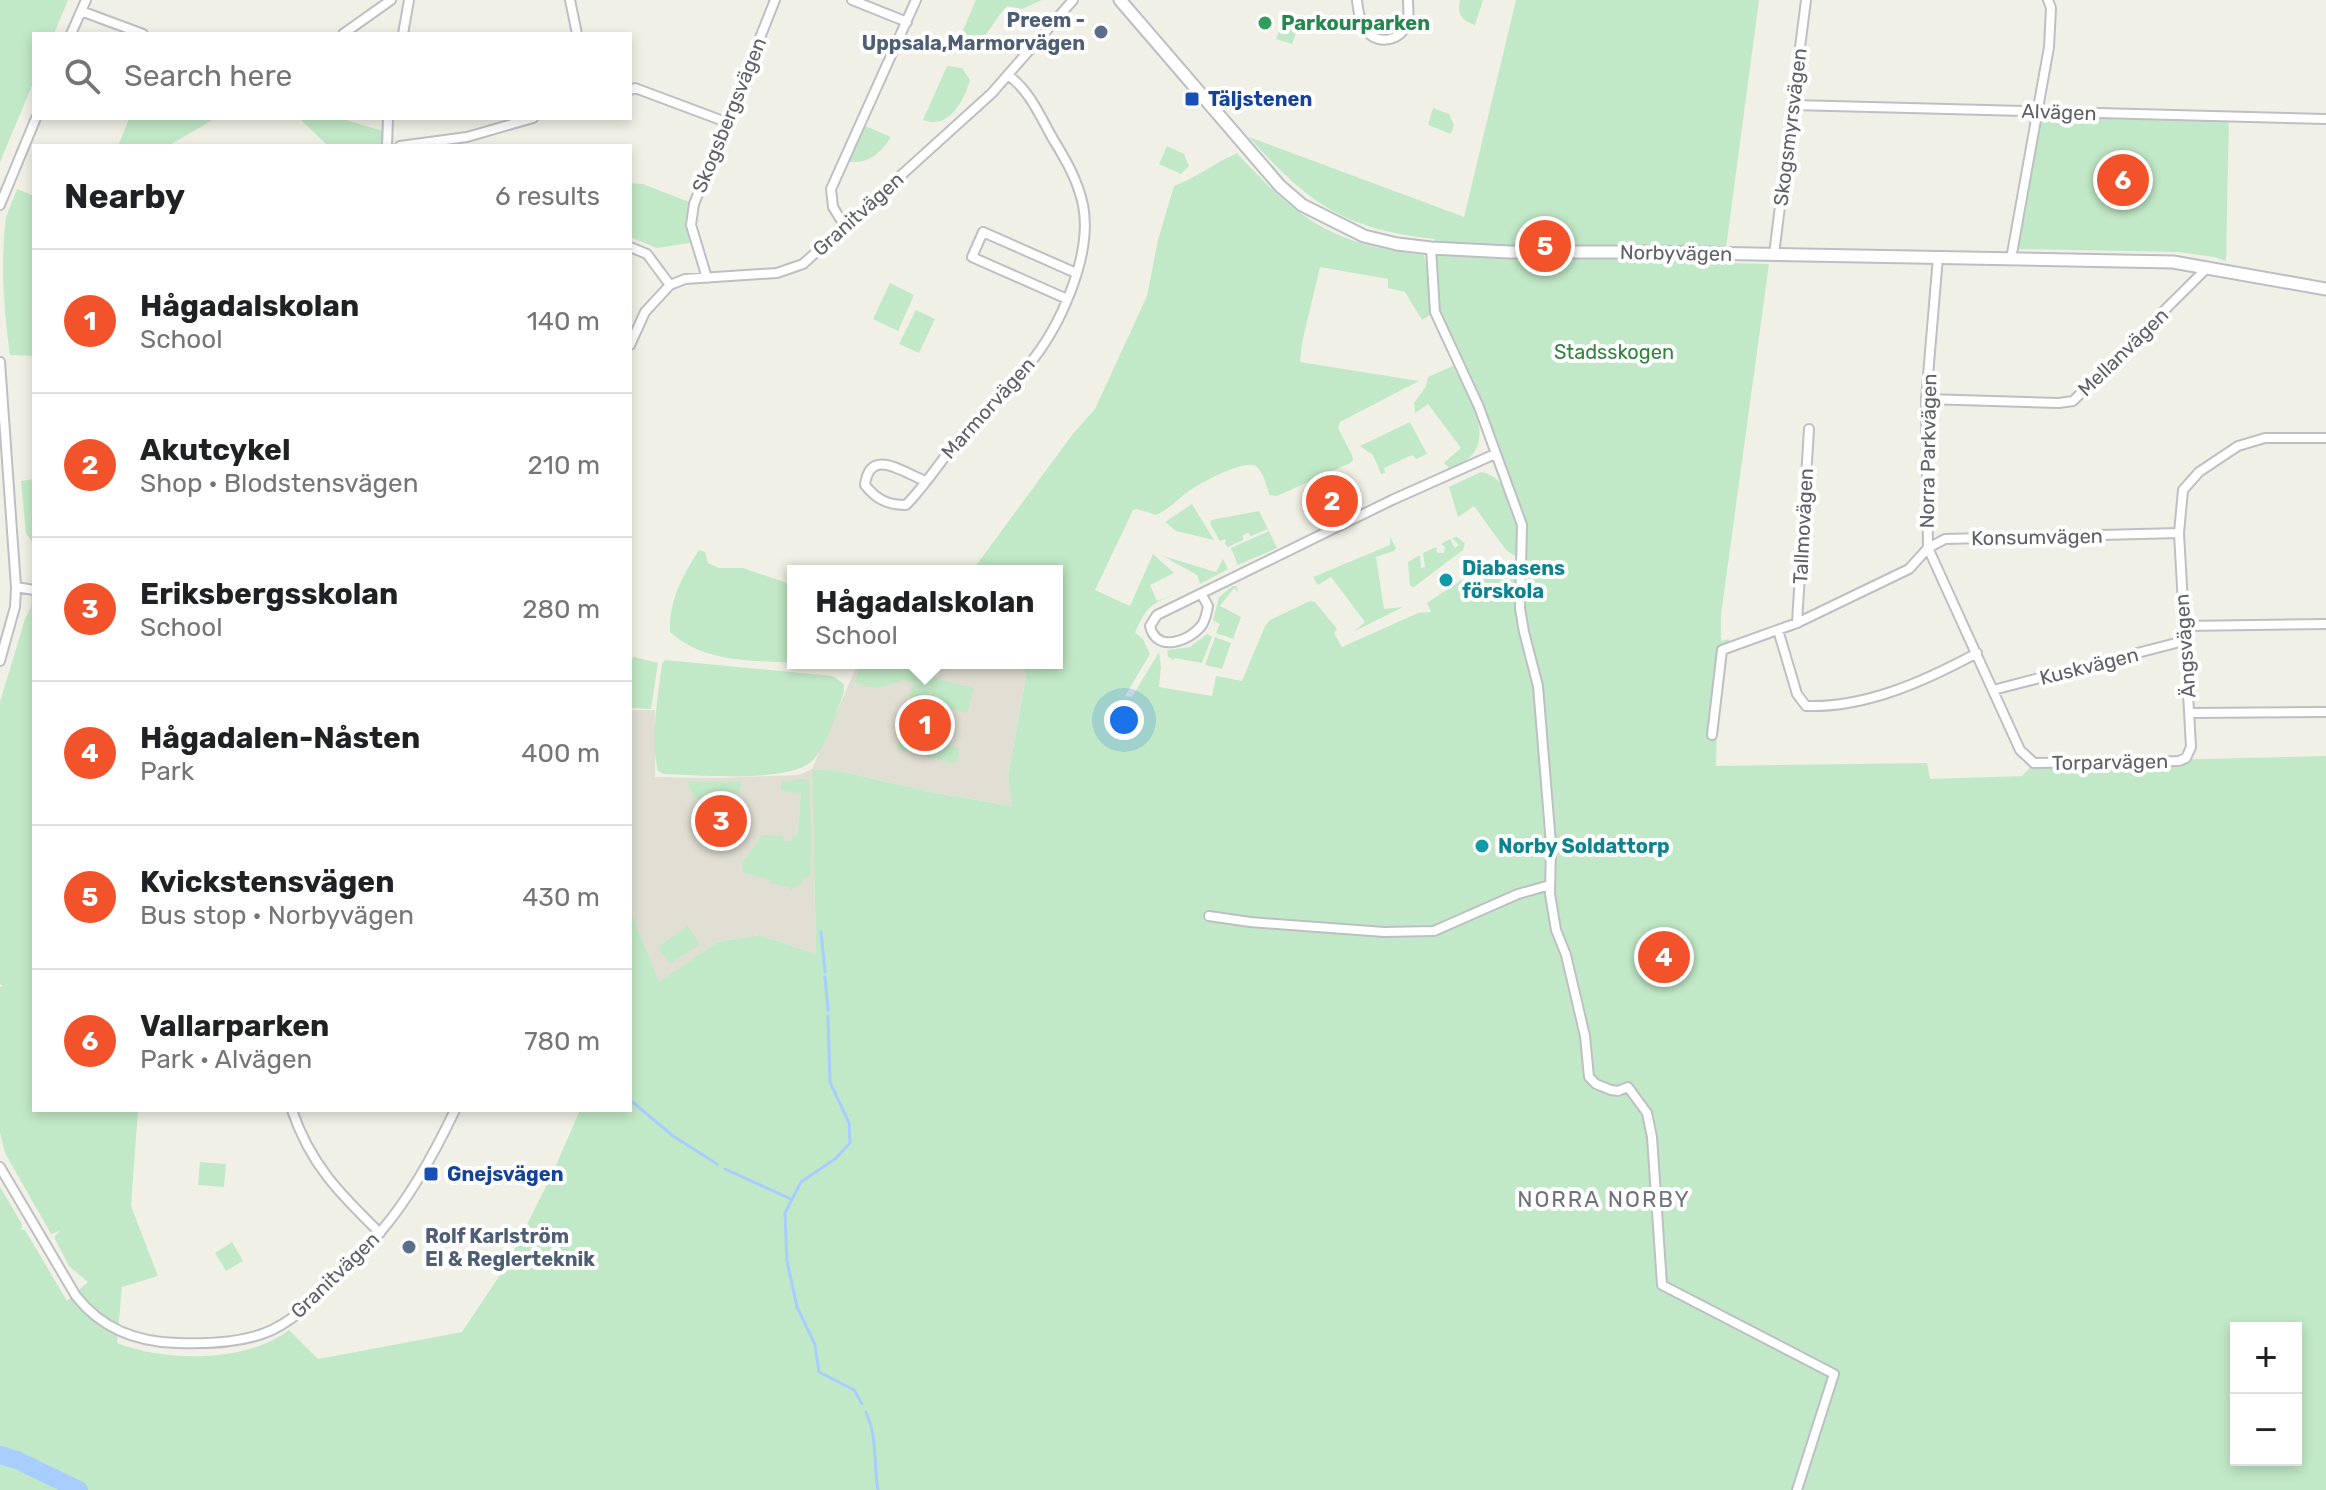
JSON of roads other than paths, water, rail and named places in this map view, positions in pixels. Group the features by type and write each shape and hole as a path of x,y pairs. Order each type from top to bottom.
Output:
{"street":[{"path":"72,32 86,0"},
{"path":"346,32 391,0"},
{"path":"403,32 409,0"},
{"path":"570,0 577,32"},
{"name":"Skogsbergsvägen","path":"707,278 691,225 694,204 775,0"},
{"path":"852,0 907,22"},
{"path":"844,225 833,207 831,189 916,0"},
{"name":"Granitvägen","path":"1058,15 1066,0"},
{"name":"Granitvägen","path":"670,285 685,279 777,273 803,264 992,93 1073,0"},
{"path":"1357,0 1363,28 1368,34 1383,40 1397,37 1404,30 1409,19 1408,0"},
{"name":"Skogsmyrsvägen","path":"1774,254 1806,0"},
{"path":"2011,259 2049,47 2051,8 2048,0"},
{"name":"Norbyvägen","path":"1122,1 1280,186 1302,205 1364,236 1397,244 1509,252 2173,262 2326,289"},
{"path":"81,11 138,32"},
{"name":"Marmorvägen","path":"926,481 885,464 874,464 868,470 865,485 881,500 893,505 906,505 926,481 943,456 1027,367 1041,347 1067,299 1084,244 1085,225 1079,188 1072,171 1024,89 1008,75"},
{"path":"632,89 659,96 726,122"},
{"name":"Alvägen","path":"1793,105 2326,119"},
{"path":"0,205 35,120"},
{"path":"387,144 388,120"},
{"path":"415,144 467,137 526,120"},
{"path":"1067,299 972,257 983,232 1076,273"},
{"path":"632,248 647,254 670,285 645,312 632,341"},
{"path":"1431,248 1435,312 1479,407 1522,525 1520,608 1538,686 1551,844 1550,885 1556,930 1566,955 1585,1036 1589,1077 1596,1084 1611,1090 1628,1087 1647,1113 1652,1137 1662,1285 1834,1374 1797,1490"},
{"name":"Norra Parkvägen","path":"1938,257 1926,399 1928,548 2020,750 2034,763"},
{"name":"Mellanvägen","path":"1926,399 2073,401 2208,267"},
{"path":"0,362 16,587 15,607 0,661"},
{"name":"Tallmovägen","path":"1797,623 1809,429"},
{"path":"2179,533 2183,490 2199,472 2238,446 2265,438 2326,438"},
{"path":"1202,595 1208,606 1199,628 1178,641 1156,638 1150,626 1157,615 1379,506 1495,454"},
{"name":"Konsumvägen","path":"1712,735 1722,650 1797,623 1909,569 1928,548 1945,539 2179,533"},
{"name":"Ängsvägen","path":"2179,533 2190,713 2191,747 2186,758"},
{"path":"16,587 32,590"},
{"path":"2183,626 2326,624"},
{"path":"1778,630 1797,694 1806,706 1823,707 1930,679 1977,653"},
{"name":"Kuskvägen","path":"1993,690 2184,641"},
{"path":"2190,713 2326,712"},
{"name":"Torparvägen","path":"2034,763 2179,761 2186,758"},
{"path":"1209,916 1384,932 1434,931 1518,894 1550,885"},
{"path":"293,1112 305,1144 331,1185 380,1233"},
{"name":"Granitvägen","path":"0,1167 68,1283 87,1309 106,1325 141,1340 190,1344 243,1339 264,1333 298,1312 380,1233 409,1194 454,1112"}],"waterway":[{"path":"821,932 825,972"},
{"path":"825,977 828,1010"},
{"path":"828,1016 830,1082 849,1123 850,1143 835,1159 801,1182 785,1213 787,1261 797,1307 815,1345 819,1372 854,1390 862,1404"},
{"path":"632,1102 673,1136 717,1164"},
{"path":"725,1169 791,1199"},
{"path":"866,1412 874,1441 878,1490"},
{"path":"0,1455 79,1490"}],"place":[{"name":"Parkourparken","path":"1265,23"},
{"name":"Preem - Uppsala,Marmorvägen","path":"1101,32"},
{"name":"Täljstenen","path":"1192,99"},
{"name":"Vallarparken","path":"2123,180"},
{"name":"Kvickstensvägen","path":"1545,246"},
{"name":"Akutcykel","path":"1332,501"},
{"name":"Diabasens förskola","path":"1446,580"},
{"name":"Hågadalskolan","path":"925,725"},
{"name":"Eriksbergsskolan","path":"721,821"},
{"name":"Norby Soldattorp","path":"1482,846"},
{"name":"Hågadalen-Nåsten","path":"1664,957"},
{"name":"Gnejsvägen","path":"431,1174"},
{"name":"Rolf Karlström El & Reglerteknik","path":"409,1247"}],"district":[{"name":"NORRA NORBY","path":"1604,1199"}],"park label":[{"name":"Stadsskogen","path":"1614,352"}]}
